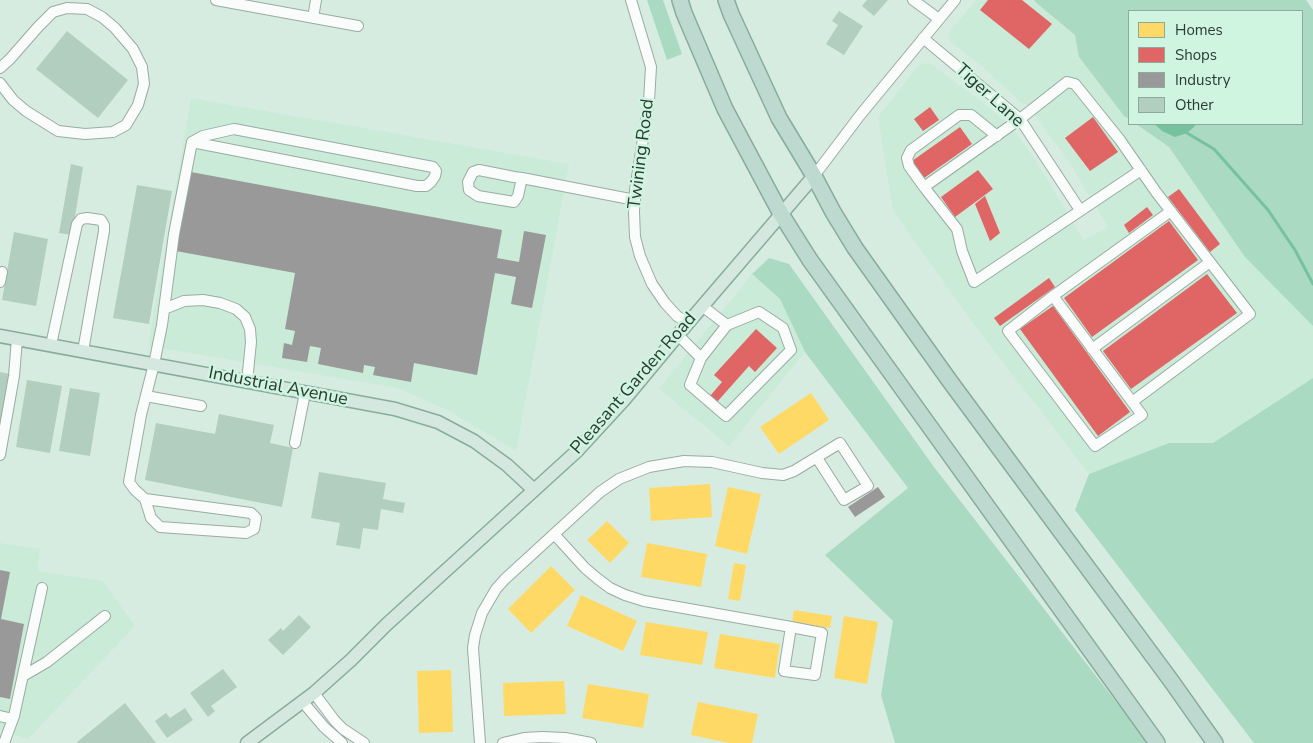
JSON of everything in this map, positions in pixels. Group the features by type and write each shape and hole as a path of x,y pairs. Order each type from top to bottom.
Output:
{"highway":[{"path":"680,0 684,14 725,109 781,214 810,260 1157,743"},
{"path":"726,0 778,118 856,248 949,380 1144,643 1215,743"}],"main road":[{"name":"Pleasant Garden Road","path":"247,743 314,692 352,660 386,625 577,451 624,400 814,176"},
{"name":"Industrial Avenue","path":"0,336 395,409 438,422 474,441 507,465 534,490"}],"street":[{"path":"216,0 358,26"},
{"path":"313,18 316,0"},
{"name":"Twining Road","path":"631,0 651,67 650,101 635,200 635,237 640,256 652,284 665,303 688,323"},
{"path":"913,0 939,19"},
{"name":"Pleasant Garden Road","path":"814,176 860,114 954,0"},
{"path":"0,68 53,12 67,8 87,9 102,17 115,28 133,50 142,67 144,84 138,105 126,125 113,132 85,134 58,131 26,111 13,100 0,83"},
{"name":"Tiger Lane","path":"923,38 1020,119 1080,210"},
{"path":"924,187 1020,119 1067,82 1075,84 1120,140 1171,211 1250,314 1132,402"},
{"path":"996,136 971,115 959,115 911,150 907,158 909,166 957,229 962,251 974,282 1141,170"},
{"path":"234,129 433,167 436,171 431,182 426,186 416,186 192,142 204,136 234,129"},
{"path":"145,499 251,513 256,518 254,529 246,533 160,526 151,518 145,499 129,482 141,415 154,364 164,309 174,234 192,142"},
{"path":"522,178 518,196 514,202 478,196 469,190 468,182 473,172 479,170 522,178 635,200"},
{"path":"1053,296 1142,415 1096,446 1008,331 1053,296 1171,211"},
{"path":"51,345 77,224 81,219 100,220 104,225 104,231 83,351"},
{"path":"1092,349 1210,262"},
{"path":"164,309 184,301 203,300 236,309 245,317 250,329 248,382"},
{"path":"702,306 727,325"},
{"path":"759,312 783,328 791,350 726,416 690,385 701,358 727,325 759,312"},
{"path":"678,335 701,358"},
{"path":"0,455 14,376 16,339"},
{"path":"296,443 305,392"},
{"path":"146,396 201,406"},
{"path":"480,743 473,648 478,623 486,606 496,589 505,579 600,492 619,479 649,467 668,463 712,462 762,473 782,475 794,471 840,444 868,486 844,500 817,458"},
{"path":"554,534 585,568 610,588 625,595 644,601 822,632 815,675 784,670 791,627"},
{"path":"4,743 13,719 42,588"},
{"path":"23,676 47,662 104,616"},
{"path":"314,692 335,721 358,742"},
{"path":"302,701 324,727 342,743"},
{"path":"0,716 13,719"},
{"path":"503,743 524,738 541,740 565,738 592,743"}],"shaded area":[{"path":"647,0 663,0 682,54 667,60"},
{"path":"976,0 1035,0 1075,35 1079,57 1124,116 1128,118 1128,125 1137,125 1169,147 1245,257 1313,326 1313,378 1213,443 1169,443 1089,474 972,322 893,211 878,117 917,67 925,63 931,64 991,109 1016,133 1032,155 1084,240 1108,227 1067,159 1027,105 1020,102 983,67 950,42 948,36"},
{"path":"1306,0 1313,10 1313,326 1245,257 1169,147 1137,125 1155,125 1162,131 1194,125 1303,125 1303,10 1128,10 1128,118 1124,116 1079,57 1075,35 1034,1"},
{"path":"191,98 569,164 516,451 449,411 398,388 148,346"},
{"path":"1155,125 1195,125 1187,133 1175,137 1162,131"},
{"path":"769,258 789,264 934,467 1148,743 895,743 881,695 893,621 825,555 908,488 805,352 780,299 752,274"},
{"path":"752,274 780,299 805,352 729,446 659,389"},
{"path":"1313,378 1313,743 1254,743 1075,510 1089,474 1169,443 1213,443"},
{"path":"0,543 40,549 37,571 103,581 135,626 28,739 0,730"}],"building: Homes":[{"path":"811,393 829,420 779,454 760,427"},
{"path":"710,484 712,517 651,521 649,488"},
{"path":"728,487 761,494 747,554 715,546"},
{"path":"607,521 629,543 610,563 587,540"},
{"path":"647,543 707,554 701,587 641,577"},
{"path":"734,563 746,565 740,601 728,599"},
{"path":"551,566 575,590 531,633 508,609"},
{"path":"581,595 637,621 623,651 567,626"},
{"path":"794,610 832,616 830,628 792,622"},
{"path":"844,616 878,622 867,684 834,678"},
{"path":"646,622 708,632 702,665 640,655"},
{"path":"720,634 780,644 775,678 714,668"},
{"path":"451,670 453,732 419,733 417,671"},
{"path":"564,681 566,714 504,716 503,683"},
{"path":"588,684 649,694 643,728 582,718"},
{"path":"698,702 758,714 752,743 729,743 691,735"}],"building: Shops":[{"path":"988,0 1022,0 1052,24 1029,49 980,10"},
{"path":"930,107 939,120 923,131 914,119"},
{"path":"1093,117 1118,152 1090,171 1065,138"},
{"path":"960,127 972,144 924,178 912,161"},
{"path":"978,170 993,189 955,217 941,197"},
{"path":"1179,189 1220,244 1210,252 1168,197"},
{"path":"985,196 1000,233 990,241 975,204"},
{"path":"1147,207 1153,215 1129,233 1124,225"},
{"path":"1169,221 1198,260 1092,337 1064,298"},
{"path":"1207,274 1237,313 1131,389 1103,351"},
{"path":"1049,278 1055,287 1000,326 994,318"},
{"path":"1053,306 1130,412 1098,436 1020,329"},
{"path":"756,329 777,348 755,372 749,366 717,402 710,396 722,382 714,375"}],"building: Industry":[{"path":"191,172 502,230 497,258 519,262 524,231 546,235 532,308 511,304 516,277 495,273 477,375 414,363 411,382 373,375 375,367 364,365 363,373 318,364 321,348 310,346 307,362 282,358 284,343 292,345 295,331 285,329 295,273 176,251"},
{"path":"878,487 885,497 855,517 848,507"},
{"path":"0,570 10,572 1,619 24,624 10,699 0,697"}],"building: Other":[{"path":"867,0 888,0 874,16 862,6"},
{"path":"839,11 863,26 844,55 826,44 838,25 832,21"},
{"path":"67,31 128,80 98,118 36,69"},
{"path":"71,164 83,167 72,235 59,233"},
{"path":"137,185 172,191 149,324 113,318"},
{"path":"14,232 48,239 36,306 2,300"},
{"path":"0,372 10,374 1,424 0,424"},
{"path":"27,380 62,386 50,453 16,447"},
{"path":"70,388 100,393 90,456 59,451"},
{"path":"219,414 274,425 270,443 293,448 282,507 145,480 156,423 215,434"},
{"path":"319,472 386,483 383,499 405,503 403,513 381,509 378,530 363,528 360,549 336,545 340,523 311,518"},
{"path":"299,615 311,627 283,655 268,640 281,628 283,631"},
{"path":"223,669 237,687 211,706 215,711 208,717 190,693"},
{"path":"125,703 156,743 77,742"},
{"path":"185,708 193,720 167,738 155,721 166,713 170,718"}],"waterway":[{"path":"1183,125 1187,133 1214,149 1268,210 1295,250 1313,284"}]}
